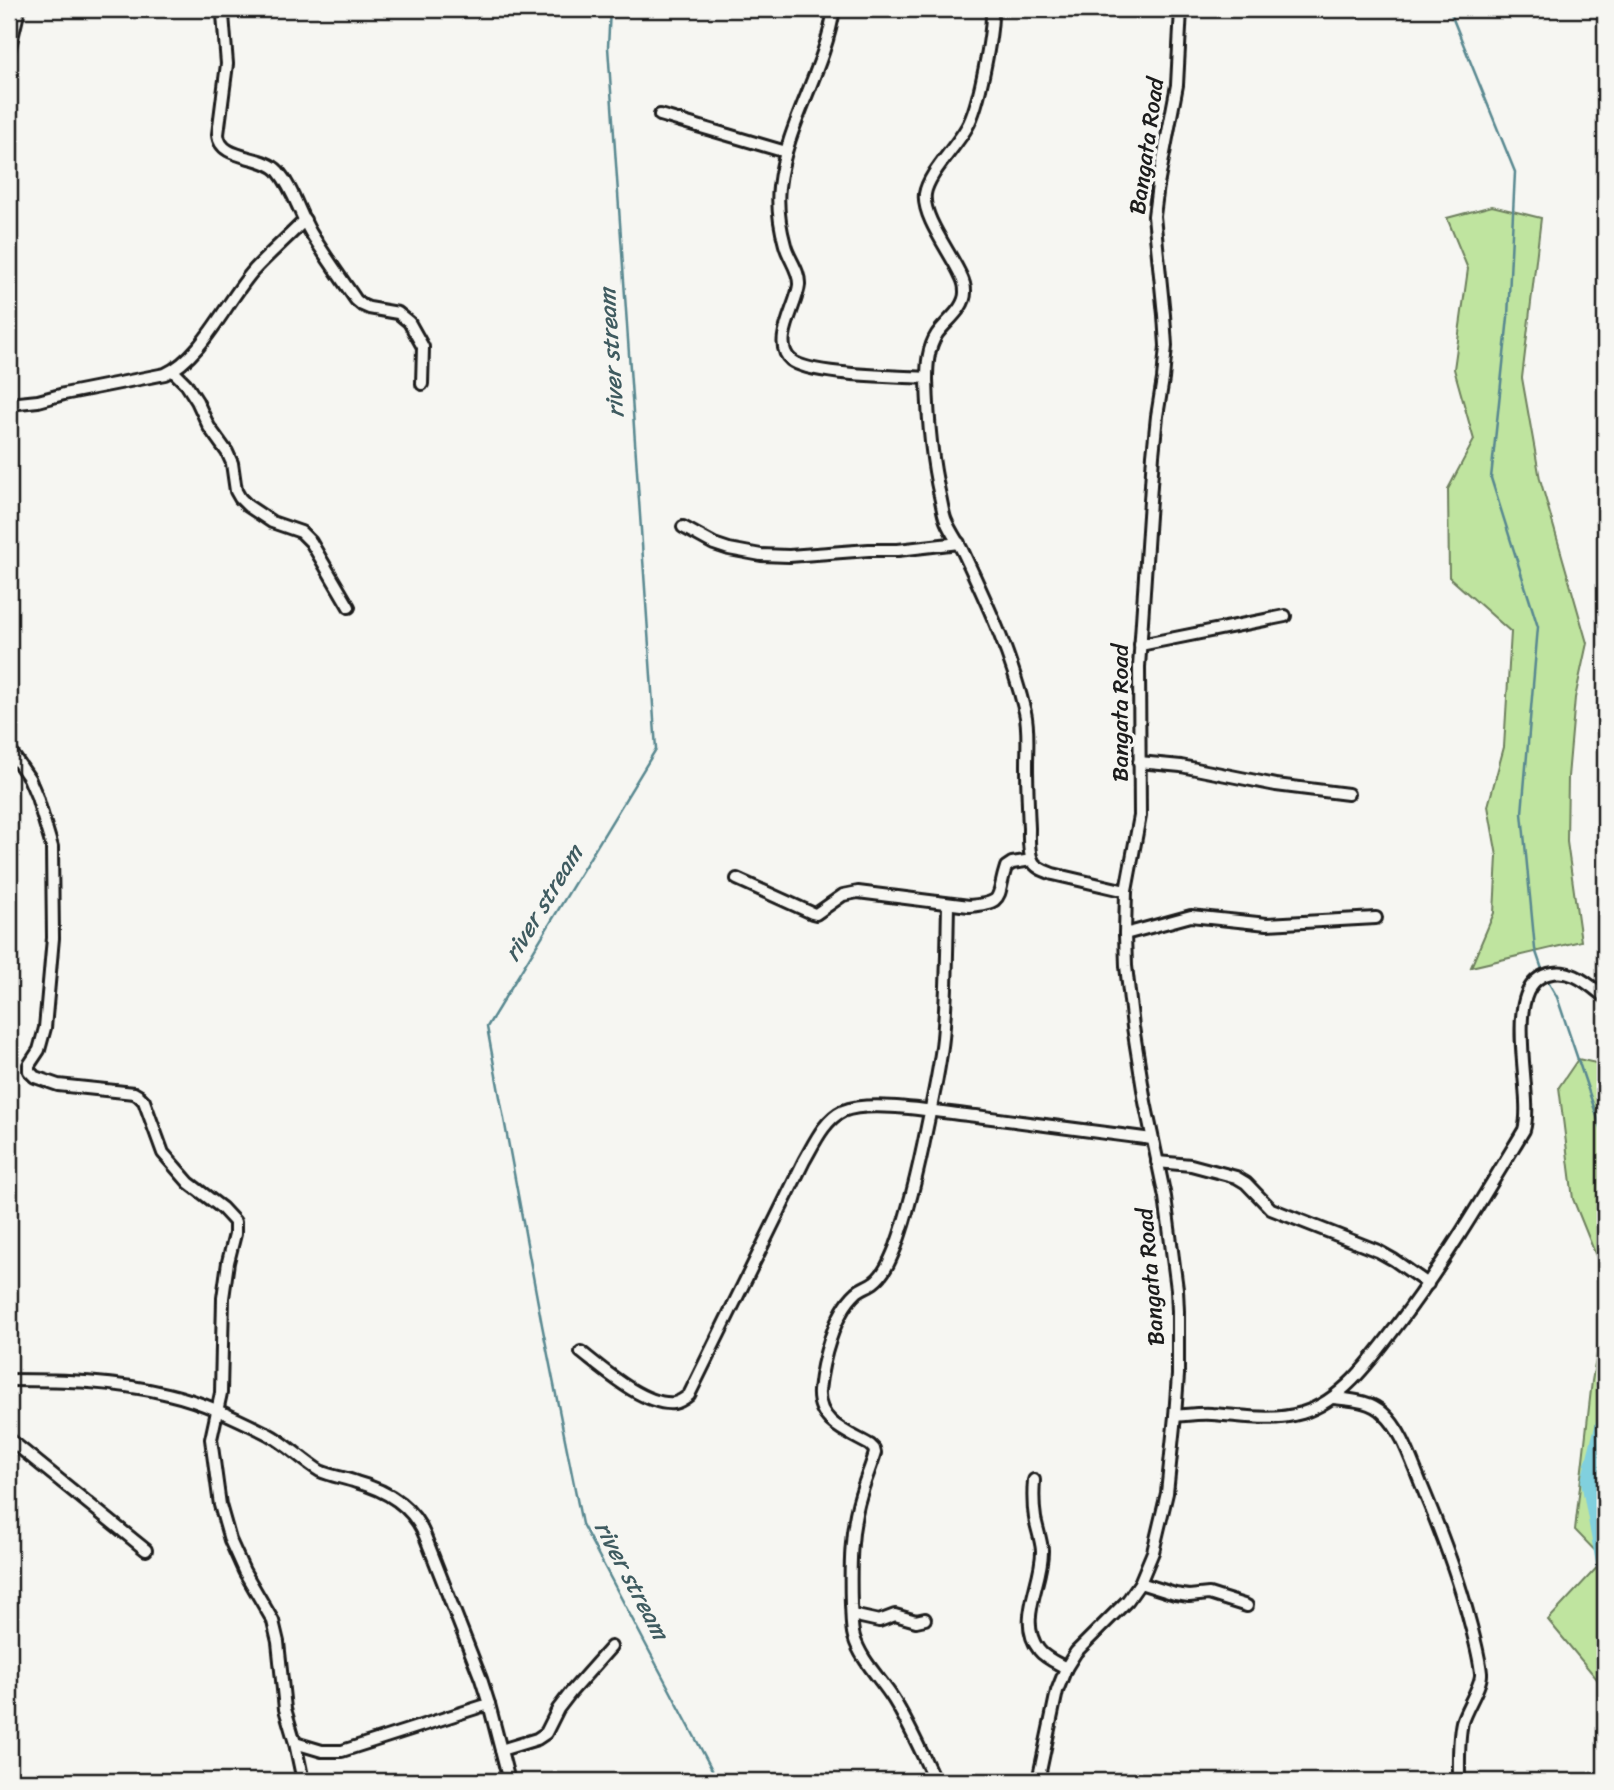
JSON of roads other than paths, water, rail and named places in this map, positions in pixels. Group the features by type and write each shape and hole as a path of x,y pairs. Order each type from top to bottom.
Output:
{"street":[{"path":"9,51 19,9"},
{"path":"220,9 223,15 227,64 218,134 220,144 226,150 273,167 291,190 310,231 356,300 369,308 398,313 409,322 423,347 422,384"},
{"path":"834,9 828,36 786,152 780,178 782,229 799,281 783,342 786,353 795,362 820,371 927,378"},
{"path":"992,9 987,53 971,118 957,144 932,177 925,194 929,218 955,262 965,291 961,306 933,341 928,358 927,378 935,474 946,521 959,543 997,627 1026,718 1032,860 1035,865 1053,874 1126,891"},
{"name":"Bangata Road","path":"1038,1781 1057,1690 1066,1668 1076,1652 1128,1600 1140,1583 1157,1539 1175,1416 1178,1375 1177,1300 1165,1197 1133,1027 1125,934 1126,891 1140,816 1140,645 1153,454 1166,346 1154,216 1177,85 1181,9"},
{"path":"660,115 786,152"},
{"path":"9,404 38,401 173,371 201,342 253,271 305,220"},
{"path":"173,371 192,393 209,427 227,452 240,498 272,523 301,532 312,542 348,607"},
{"path":"683,527 714,544 761,555 898,550 959,543"},
{"path":"1140,645 1285,616"},
{"path":"9,749 29,778 52,846 53,939 46,1028 39,1050 29,1065 29,1071 35,1077 58,1085 134,1093 139,1096 144,1101 163,1153 189,1183 235,1222 223,1298 222,1385 212,1439 222,1512 230,1539 244,1572 273,1621 278,1642 285,1709 303,1781"},
{"path":"1139,762 1181,766 1276,785 1348,794"},
{"path":"737,879 816,914 843,895 858,892 969,906 993,902 1000,892 1006,867 1032,860"},
{"path":"935,1781 906,1720 858,1648 854,1637 851,1564 856,1514 875,1453 870,1446 828,1419 820,1406 819,1391 831,1335 842,1312 858,1292 884,1272 915,1183 943,1039 948,905"},
{"path":"1125,934 1191,916 1266,924 1376,918"},
{"path":"1175,1416 1213,1414 1270,1419 1305,1412 1333,1398 1368,1364 1428,1284 1524,1130 1527,1108 1522,1013 1525,998 1533,982 1544,975 1563,972 1582,979 1605,997"},
{"path":"581,1352 650,1399 681,1401 688,1395 804,1161 824,1128 845,1110 867,1106 931,1111 1152,1139"},
{"path":"1157,1162 1191,1165 1236,1177 1246,1183 1271,1209 1378,1251 1428,1284"},
{"path":"9,1381 59,1380 127,1385 171,1394 218,1411 270,1435 321,1471 376,1489 397,1499 422,1528 481,1679 509,1781"},
{"path":"1333,1398 1373,1405 1395,1428 1455,1569 1473,1633 1481,1675 1462,1723 1459,1781"},
{"path":"9,1439 146,1550"},
{"path":"1034,1480 1034,1504 1042,1551 1030,1616 1031,1633 1039,1650 1066,1668"},
{"path":"1140,1583 1175,1594 1209,1594 1247,1606"},
{"path":"852,1615 878,1621 895,1615 916,1622 925,1619"},
{"path":"501,1750 546,1733 570,1692 611,1647"},
{"path":"295,1743 322,1751 342,1751 489,1704"}],"waterway":[{"name":"river stream","path":"610,9 608,47 656,749 487,1027 582,1524 718,1781"},
{"path":"1449,9 1515,172 1508,317 1491,478 1538,627 1522,813 1535,949 1543,972"},
{"path":"1546,978 1557,997 1605,1140"},
{"path":"1605,1419 1589,1481 1605,1568"}]}
